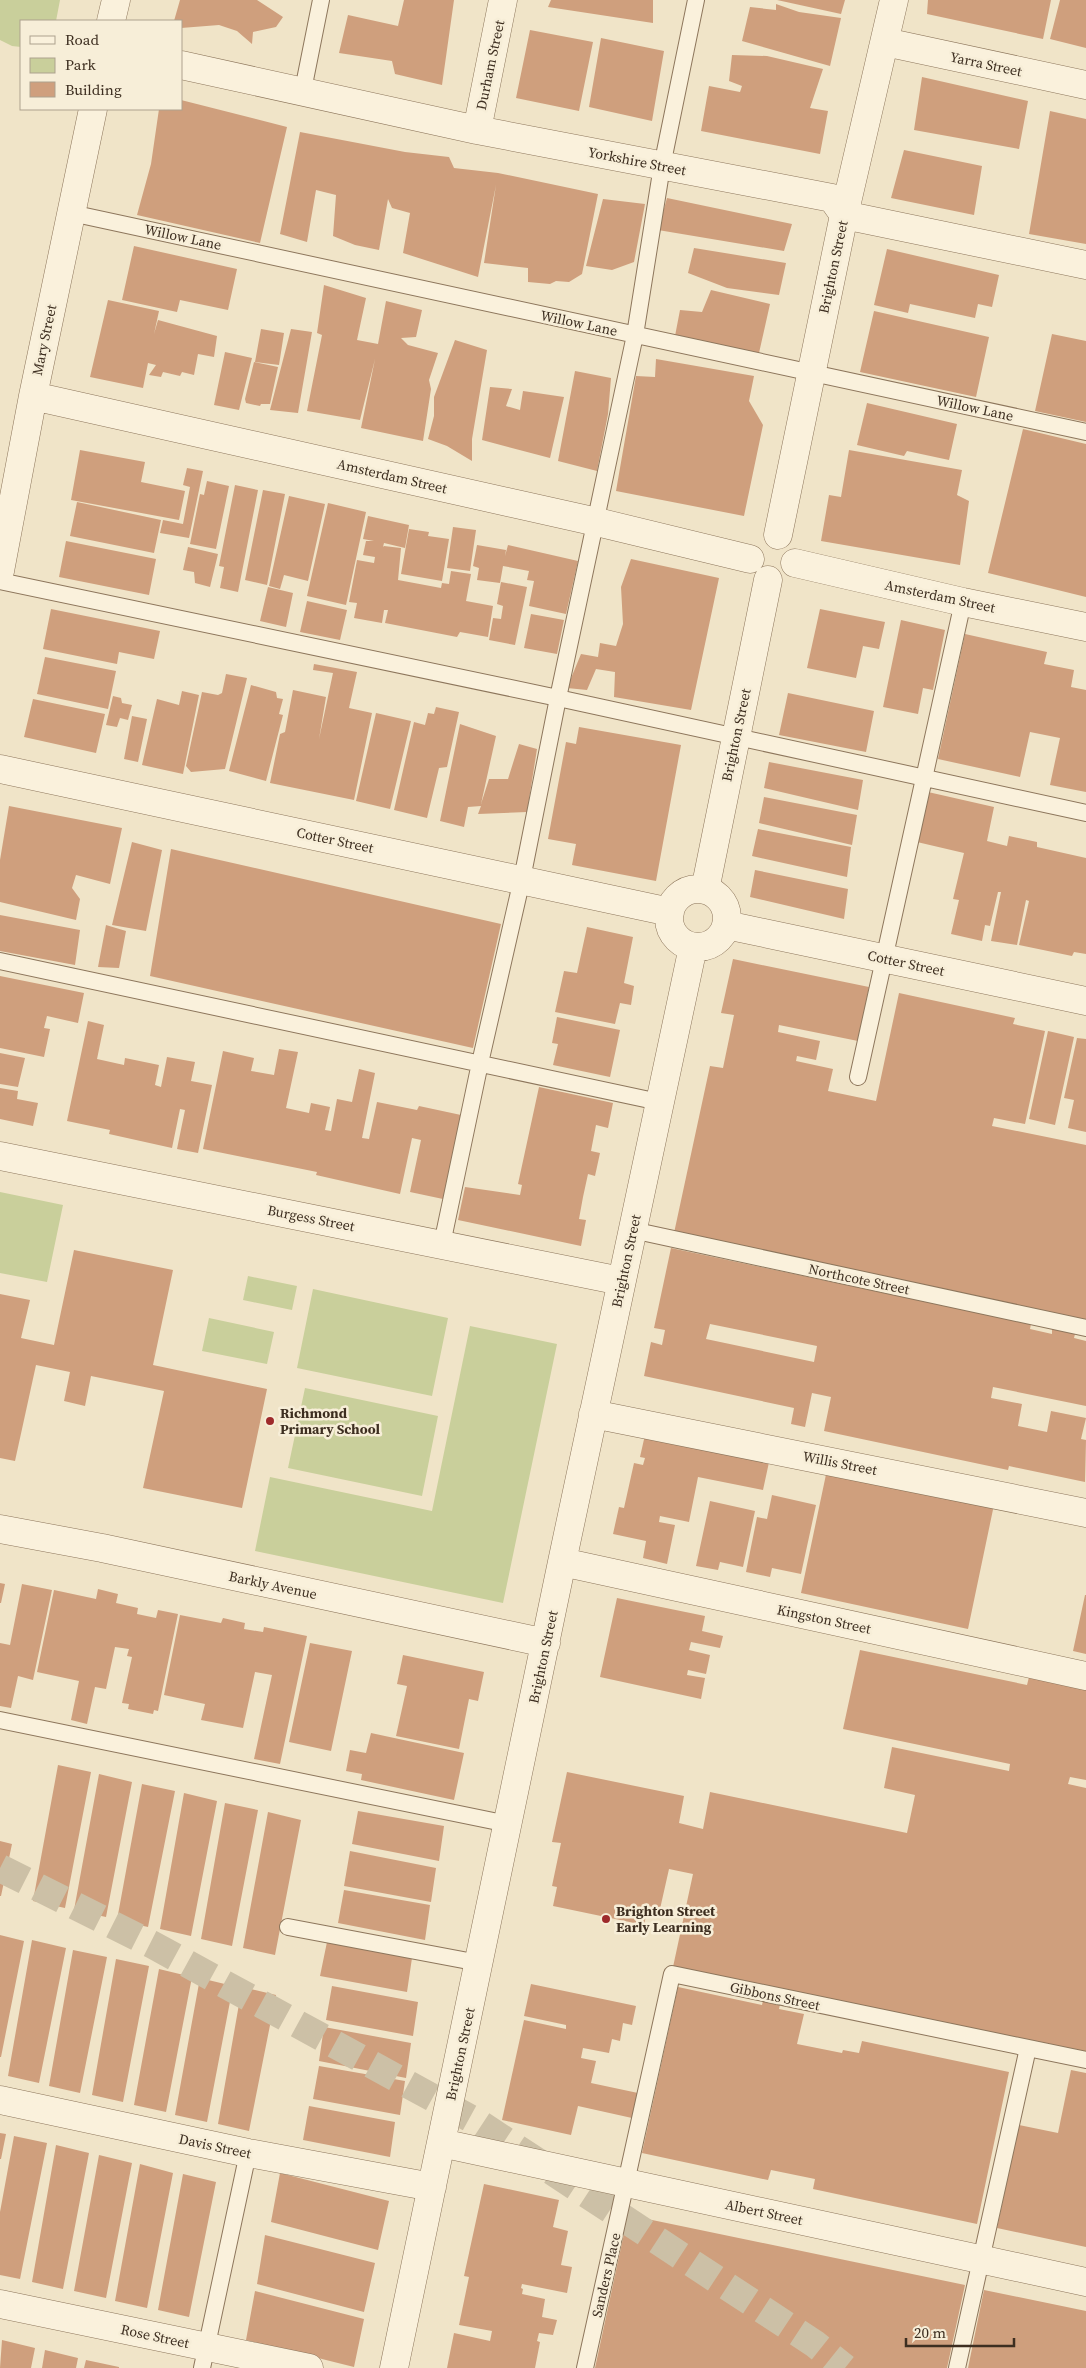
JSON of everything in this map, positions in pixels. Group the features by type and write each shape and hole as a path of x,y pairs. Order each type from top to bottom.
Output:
{"street":[{"path":"111,20 116,0"},
{"name":"Durham Street","path":"476,130 503,0"},
{"name":"Brighton Street","path":"778,535 810,372 844,215 894,0"},
{"name":"Yarra Street","path":"885,42 1086,85"},
{"name":"Yorkshire Street","path":"182,65 303,90 476,130 832,198 844,215"},
{"name":"Mary Street","path":"0,571 32,396 93,110"},
{"path":"844,215 1086,265"},
{"name":"Amsterdam Street","path":"32,396 597,522 750,559"},
{"path":"771,535 778,535 790,543 796,556 792,570 782,579 768,580 755,573 750,559 751,552 758,540 771,535"},
{"name":"Amsterdam Street","path":"795,564 963,602 1086,627"},
{"name":"Brighton Street","path":"705,890 768,580"},
{"name":"Cotter Street","path":"0,769 670,912"},
{"path":"705,890 720,900 727,916 726,925 723,933 710,944 694,947 677,938 672,930 670,912 680,896 687,891 705,890"},
{"name":"Cotter Street","path":"726,925 1086,1001"},
{"name":"Brighton Street","path":"394,2368 621,1281 694,947"},
{"name":"Burgess Street","path":"0,1156 621,1281"},
{"name":"Willis Street","path":"594,1414 1086,1513"},
{"name":"Barkly Avenue","path":"0,1529 102,1548 546,1643"},
{"name":"Kingston Street","path":"562,1562 1086,1676"},
{"name":"Davis Street","path":"0,2100 248,2153 432,2187"},
{"name":"Albert Street","path":"441,2144 1086,2282"},
{"name":"Rose Street","path":"0,2304 204,2358 309,2368"}],"lane":[{"path":"303,90 321,0"},
{"path":"442,1244 480,1063 522,879 558,698 597,522 635,335 662,166 696,0"},
{"name":"Willow Lane","path":"71,213 1086,432"},
{"path":"0,581 558,698 1086,813"},
{"path":"858,1077 963,602"},
{"path":"0,961 659,1102"},
{"name":"Northcote Street","path":"632,1230 1086,1328"},
{"path":"0,1720 508,1824"},
{"path":"288,1926 479,1963"},
{"name":"Gibbons Street","path":"627,2183 672,1974 1086,2060"},
{"path":"957,2368 1028,2048"},
{"path":"204,2358 248,2153"},
{"name":"Sanders Place","path":"585,2368 627,2183"}],"green space":[{"path":"0,0 60,0 56,20 20,20 20,47 12,46 0,40"},
{"path":"0,1192 63,1205 47,1282 0,1273"},
{"path":"248,1276 297,1286 292,1310 243,1300"},
{"path":"313,1289 448,1318 432,1396 297,1368"},
{"path":"209,1318 274,1332 267,1364 202,1351"},
{"path":"470,1326 557,1344 503,1603 255,1551 270,1477 432,1511"},
{"path":"305,1388 438,1416 422,1496 288,1468"}],"building":[{"path":"180,0 257,0 283,17 276,27 253,32 252,44 237,31 219,25 182,28 182,20 174,20"},
{"path":"404,0 454,0 442,85 395,74 392,61 339,53 348,15 398,26"},
{"path":"551,0 653,0 653,23 548,7"},
{"path":"777,0 845,0 841,14"},
{"path":"928,0 1051,0 1043,39 927,14"},
{"path":"1060,0 1086,0 1086,48 1050,39"},
{"path":"776,4 799,12 841,18 830,66 742,41 750,7 776,10"},
{"path":"530,30 593,42 579,111 516,98"},
{"path":"601,38 664,51 652,121 589,107"},
{"path":"732,55 767,56 823,69 810,108 828,111 820,154 701,131 709,86 740,92 742,86 729,81"},
{"path":"922,77 1028,101 1019,149 914,130"},
{"path":"182,100 287,127 260,243 137,215 151,164 159,110 182,110"},
{"path":"1050,111 1086,119 1086,244 1029,234"},
{"path":"300,132 405,152 449,157 454,168 498,173 598,194 582,274 569,282 556,281 550,284 528,282 528,268 484,263 496,185 478,277 403,253 410,213 392,208 388,199 379,250 355,245 333,236 336,195 316,190 307,242 280,234"},
{"path":"904,150 982,166 974,215 891,198"},
{"path":"667,198 792,224 784,251 658,230"},
{"path":"603,199 645,204 634,262 612,270 586,266"},
{"path":"134,246 237,269 228,310 180,300 177,312 122,300"},
{"path":"694,248 786,263 779,295 727,288 688,273"},
{"path":"887,249 999,275 992,307 978,304 975,318 910,304 908,313 874,305"},
{"path":"324,285 366,298 357,340 378,344 386,301 422,310 416,337 401,338 408,345 438,353 429,380 431,389 423,441 361,428 375,359 360,420 307,411 322,335 317,333"},
{"path":"711,290 770,304 759,353 675,336 680,310 702,312"},
{"path":"108,300 159,311 154,334 158,320 217,336 214,357 198,354 194,375 182,372 180,376 163,372 161,377 149,375 156,365 148,363 143,388 90,377"},
{"path":"874,311 989,337 976,397 860,372"},
{"path":"261,329 284,333 279,365 255,362"},
{"path":"291,329 312,332 298,413 270,410"},
{"path":"1052,334 1086,341 1086,422 1035,411"},
{"path":"455,340 487,350 472,439 472,461 447,446 428,439 434,416 434,397"},
{"path":"225,352 252,358 239,410 214,405"},
{"path":"656,359 754,376 749,401 763,425 744,516 616,491 636,376 655,377"},
{"path":"254,362 278,367 270,404 261,404 260,406 246,403 245,399"},
{"path":"575,371 611,378 608,414 597,471 558,461"},
{"path":"490,387 512,389 506,406 520,410 523,391 564,397 550,458 482,440"},
{"path":"867,403 957,424 949,460 907,451 904,456 857,445"},
{"path":"1023,429 1086,444 1086,597 988,573"},
{"path":"80,450 145,462 141,482 185,491 179,520 71,500"},
{"path":"849,450 962,470 957,495 969,501 960,565 821,541 829,495 841,497"},
{"path":"187,468 203,471 189,538 160,533 163,520 183,524 190,487 183,485"},
{"path":"207,481 229,486 216,549 190,544 200,494 204,495"},
{"path":"235,485 258,490 238,592 220,588 224,567 219,566"},
{"path":"263,490 285,494 267,585 245,580"},
{"path":"289,496 325,504 308,581 284,575 280,589 269,586"},
{"path":"77,502 161,520 154,553 70,536"},
{"path":"328,503 366,512 346,605 307,596"},
{"path":"368,516 409,525 405,548 384,543 383,547 401,548 398,580 441,588 442,583 449,584 451,571 471,574 466,601 493,606 488,637 460,632 457,637 385,623 388,610 384,610 382,623 354,618 357,603 349,602 357,560 374,563 375,557 363,555 366,541 374,541 363,539"},
{"path":"453,527 476,530 470,571 447,568"},
{"path":"409,529 429,532 428,536 449,539 442,581 401,574"},
{"path":"66,541 156,559 149,595 59,577"},
{"path":"477,545 506,550 505,556 508,545 578,561 566,614 529,606 534,581 527,580 529,571 503,566 500,583 477,580 479,568 473,566"},
{"path":"188,547 218,554 210,587 195,583 194,572 183,570"},
{"path":"631,559 719,578 691,710 614,697 615,672 596,669 587,690 567,688 581,654 598,657 600,643 616,646 623,624 621,587"},
{"path":"501,582 527,587 515,645 489,640 493,618 501,619 503,606 497,604"},
{"path":"268,587 293,593 286,627 260,621"},
{"path":"307,601 347,610 340,640 300,632"},
{"path":"51,609 160,631 154,659 119,652 117,664 43,649"},
{"path":"820,609 885,622 879,649 863,646 856,678 807,668"},
{"path":"531,614 564,620 557,654 524,648"},
{"path":"901,620 945,630 933,690 923,688 918,714 883,707"},
{"path":"965,634 1047,652 1044,664 1074,670 1071,687 1086,690 1086,792 1050,785 1060,738 1030,732 1020,777 938,759"},
{"path":"45,657 116,671 108,709 37,694"},
{"path":"314,664 357,672 349,708 372,713 354,800 270,783 280,734 285,732 293,690 326,697 319,739 333,673 313,670"},
{"path":"226,674 247,678 225,769 191,772 186,766 202,692 218,695 222,693"},
{"path":"251,685 276,692 277,698 283,699 279,714 283,715 266,781 229,771"},
{"path":"182,691 199,695 183,774 142,765 157,699 179,705"},
{"path":"788,693 874,711 866,752 779,735"},
{"path":"113,696 121,698 122,703 132,705 128,720 120,718 117,727 106,725"},
{"path":"33,699 105,714 96,753 24,737"},
{"path":"436,707 459,712 447,767 439,768 427,818 394,810 414,722 425,725 428,713 434,714"},
{"path":"376,713 411,721 390,809 356,801"},
{"path":"132,716 147,719 138,762 124,759"},
{"path":"460,724 496,736 481,804 489,779 508,779 519,744 537,749 527,812 478,814 481,806 468,807 464,827 440,821"},
{"path":"579,727 681,745 656,881 572,865 576,844 548,839 566,742 576,744"},
{"path":"769,762 863,780 858,810 764,788"},
{"path":"928,792 994,807 987,841 1007,846 1009,836 1037,842 1037,847 1086,858 1086,954 1074,952 1072,956 1019,945 1029,901 1026,900 1017,945 991,941 1001,892 998,892 990,926 985,925 982,941 951,934 959,900 953,899 964,853 917,842"},
{"path":"764,797 857,815 852,845 759,823"},
{"path":"9,806 122,828 110,884 76,875 72,888 80,899 76,920 0,902 0,860"},
{"path":"758,829 851,847 847,877 752,856"},
{"path":"132,842 162,850 146,931 112,925"},
{"path":"171,849 501,924 473,1048 150,976"},
{"path":"755,870 848,889 844,919 750,897"},
{"path":"0,915 80,930 75,965 0,951"},
{"path":"106,925 126,931 119,968 98,967"},
{"path":"587,927 633,937 624,983 634,986 631,1005 620,1003 615,1024 555,1012 564,971 577,973"},
{"path":"733,959 869,987 858,1041 779,1025 778,1032 820,1041 816,1060 797,1056 796,1061 833,1069 828,1091 876,1101 899,993 1015,1018 1013,1024 1045,1031 1025,1124 994,1118 992,1126 1086,1145 1086,1320 674,1233 710,1066 723,1068 734,1015 721,1013"},
{"path":"0,976 84,993 78,1023 47,1016 44,1028 50,1029 44,1057 0,1048"},
{"path":"557,1017 620,1030 610,1077 553,1065 558,1044 552,1043"},
{"path":"88,1021 104,1025 97,1059 124,1065 125,1058 159,1065 155,1085 161,1087 167,1057 195,1062 191,1081 212,1085 198,1153 177,1149 185,1110 180,1109 172,1148 109,1134 110,1130 67,1121"},
{"path":"1048,1031 1074,1037 1055,1125 1029,1119"},
{"path":"1077,1038 1086,1039 1086,1132 1068,1128 1074,1100 1064,1098"},
{"path":"279,1049 298,1052 286,1108 309,1113 311,1103 330,1107 325,1130 331,1131 337,1099 352,1102 359,1069 375,1073 362,1138 369,1139 377,1102 417,1110 419,1106 461,1115 443,1199 410,1192 421,1140 412,1138 400,1194 316,1175 317,1172 203,1149 223,1051 254,1058 251,1071 274,1075"},
{"path":"0,1053 25,1058 18,1087 0,1084"},
{"path":"539,1087 613,1103 608,1128 596,1125 591,1151 600,1153 595,1176 588,1174 583,1197 579,1219 586,1220 581,1246 458,1220 465,1187 520,1195 522,1185 518,1184"},
{"path":"0,1088 18,1091 17,1099 38,1103 33,1126 0,1119"},
{"path":"671,1248 1031,1324 1030,1329 1052,1334 1052,1329 1075,1334 1074,1338 1086,1341 1086,1406 993,1387 991,1398 1022,1404 1018,1426 1047,1432 1051,1411 1086,1418 1081,1439 1086,1440 1085,1482 1009,1466 1008,1470 824,1431 831,1397 812,1393 805,1427 791,1424 794,1408 644,1376 651,1342 662,1345 665,1330 654,1328","holes":["710,1324 817,1346 814,1362 706,1339"]},
{"path":"74,1250 173,1270 153,1365 267,1389 242,1508 143,1488 164,1391 91,1376 85,1406 64,1401 70,1372 36,1365 15,1461 0,1458 0,1294 30,1300 21,1338 54,1345"},
{"path":"647,1426 771,1453 763,1490 698,1477 689,1522 660,1516 659,1522 675,1525 667,1564 643,1558 646,1541 613,1534 619,1507 624,1508 634,1463 643,1465 645,1458 640,1457"},
{"path":"828,1465 995,1500 968,1629 801,1593"},
{"path":"772,1495 816,1505 801,1574 772,1568 770,1577 746,1572 757,1517 767,1519"},
{"path":"710,1501 755,1511 743,1567 720,1562 718,1570 696,1566"},
{"path":"0,1583 5,1584 1,1603 0,1603"},
{"path":"22,1584 52,1590 33,1680 18,1676 11,1708 0,1706 0,1643 10,1645"},
{"path":"98,1589 118,1594 116,1603 138,1608 137,1614 156,1618 158,1610 178,1614 158,1711 154,1710 153,1714 128,1709 129,1704 122,1703 132,1657 127,1656 129,1649 115,1647 106,1689 95,1687 87,1724 71,1720 79,1681 37,1672 54,1590 96,1599"},
{"path":"1086,1595 1086,1654 1073,1651"},
{"path":"617,1598 705,1616 702,1631 723,1636 720,1648 691,1642 689,1650 710,1655 706,1674 688,1670 687,1675 705,1678 701,1699 600,1677"},
{"path":"180,1615 221,1623 223,1618 245,1623 244,1629 263,1632 264,1627 307,1636 280,1764 254,1759 272,1675 255,1672 243,1728 201,1720 205,1704 164,1695"},
{"path":"310,1643 352,1651 331,1751 289,1742"},
{"path":"860,1650 1027,1685 1029,1677 1086,1689 1086,1780 1070,1777 1068,1784 1086,1788 1086,2053 783,1989 779,2009 804,2014 797,2044 842,2053 843,2050 859,2053 862,2041 1009,2072 977,2224 813,2189 815,2179 771,2170 768,2180 642,2153 678,1987 762,2005 766,1986 673,1967 693,1874 669,1869 660,1909 648,1906 644,1925 553,1906 557,1887 552,1886 561,1843 552,1842 567,1772 684,1796 679,1823 703,1829 710,1792 907,1833 915,1795 884,1788 892,1747 1009,1771 1010,1764 843,1729"},
{"path":"403,1655 484,1672 478,1701 469,1699 459,1749 396,1736 407,1686 397,1684"},
{"path":"371,1733 464,1753 454,1800 361,1780 362,1774 346,1771 350,1750 366,1753"},
{"path":"58,1765 91,1772 65,1908 33,1901"},
{"path":"99,1774 132,1782 106,1917 74,1910"},
{"path":"142,1784 175,1791 148,1927 117,1920"},
{"path":"184,1793 217,1801 191,1936 160,1929"},
{"path":"225,1803 258,1810 232,1946 201,1939"},
{"path":"358,1811 444,1826 439,1861 352,1844"},
{"path":"268,1812 301,1820 275,1955 243,1948"},
{"path":"0,1841 12,1844 1,1896 0,1896"},
{"path":"350,1851 436,1868 431,1902 344,1886"},
{"path":"344,1890 430,1905 425,1940 338,1923"},
{"path":"0,1935 24,1941 1,2057 0,2057"},
{"path":"32,1940 66,1948 39,2083 8,2076"},
{"path":"327,1942 412,1958 407,1992 320,1976"},
{"path":"73,1950 107,1957 80,2093 49,2086"},
{"path":"116,1959 149,1966 123,2102 92,2095"},
{"path":"159,1969 192,1977 166,2112 134,2105"},
{"path":"200,1978 233,1986 207,2122 175,2115"},
{"path":"531,1984 636,2006 632,2025 623,2023 620,2041 612,2039 609,2053 583,2048 581,2058 596,2061 591,2083 638,2093 632,2118 578,2106 571,2135 502,2120 524,2020 566,2029 566,2025 524,2016"},
{"path":"332,1986 418,2002 413,2036 326,2020"},
{"path":"242,1987 276,1995 249,2131 218,2124"},
{"path":"324,2027 411,2043 406,2078 319,2061"},
{"path":"319,2066 405,2081 400,2115 313,2099"},
{"path":"1071,2070 1086,2073 1086,2247 997,2228 1019,2125 1058,2133"},
{"path":"309,2106 395,2122 390,2157 303,2140"},
{"path":"0,2133 6,2134 1,2159 0,2159"},
{"path":"14,2136 47,2143 20,2279 0,2275 0,2212"},
{"path":"56,2145 89,2153 63,2289 32,2282"},
{"path":"99,2155 132,2163 106,2298 74,2291"},
{"path":"140,2164 173,2173 147,2308 115,2301"},
{"path":"280,2173 389,2201 378,2250 271,2222"},
{"path":"183,2174 216,2182 189,2317 158,2310"},
{"path":"484,2184 559,2200 553,2227 568,2231 561,2265 572,2267 567,2293 522,2284 521,2288 523,2289 522,2294 545,2299 542,2317 557,2320 553,2335 539,2333 537,2341 540,2342 535,2368 447,2368 454,2333 490,2341 492,2331 459,2325 469,2277 464,2276"},
{"path":"628,2215 965,2285 947,2368 595,2368"},
{"path":"265,2235 375,2263 364,2312 257,2284"},
{"path":"984,2290 1086,2311 1086,2368 968,2368"},
{"path":"255,2291 364,2319 354,2367 246,2340"},
{"path":"2,2340 35,2348 31,2368 0,2368"},
{"path":"45,2350 78,2358 76,2368 42,2368"},
{"path":"86,2360 119,2367 119,2368 84,2368"}],"tunnel":[{"path":"0,1868 153,1945 477,2122 815,2344 845,2368"}],"place":[{"name":"Richmond Primary School","path":"270,1421"},
{"name":"Brighton Street Early Learning","path":"606,1919"}]}
